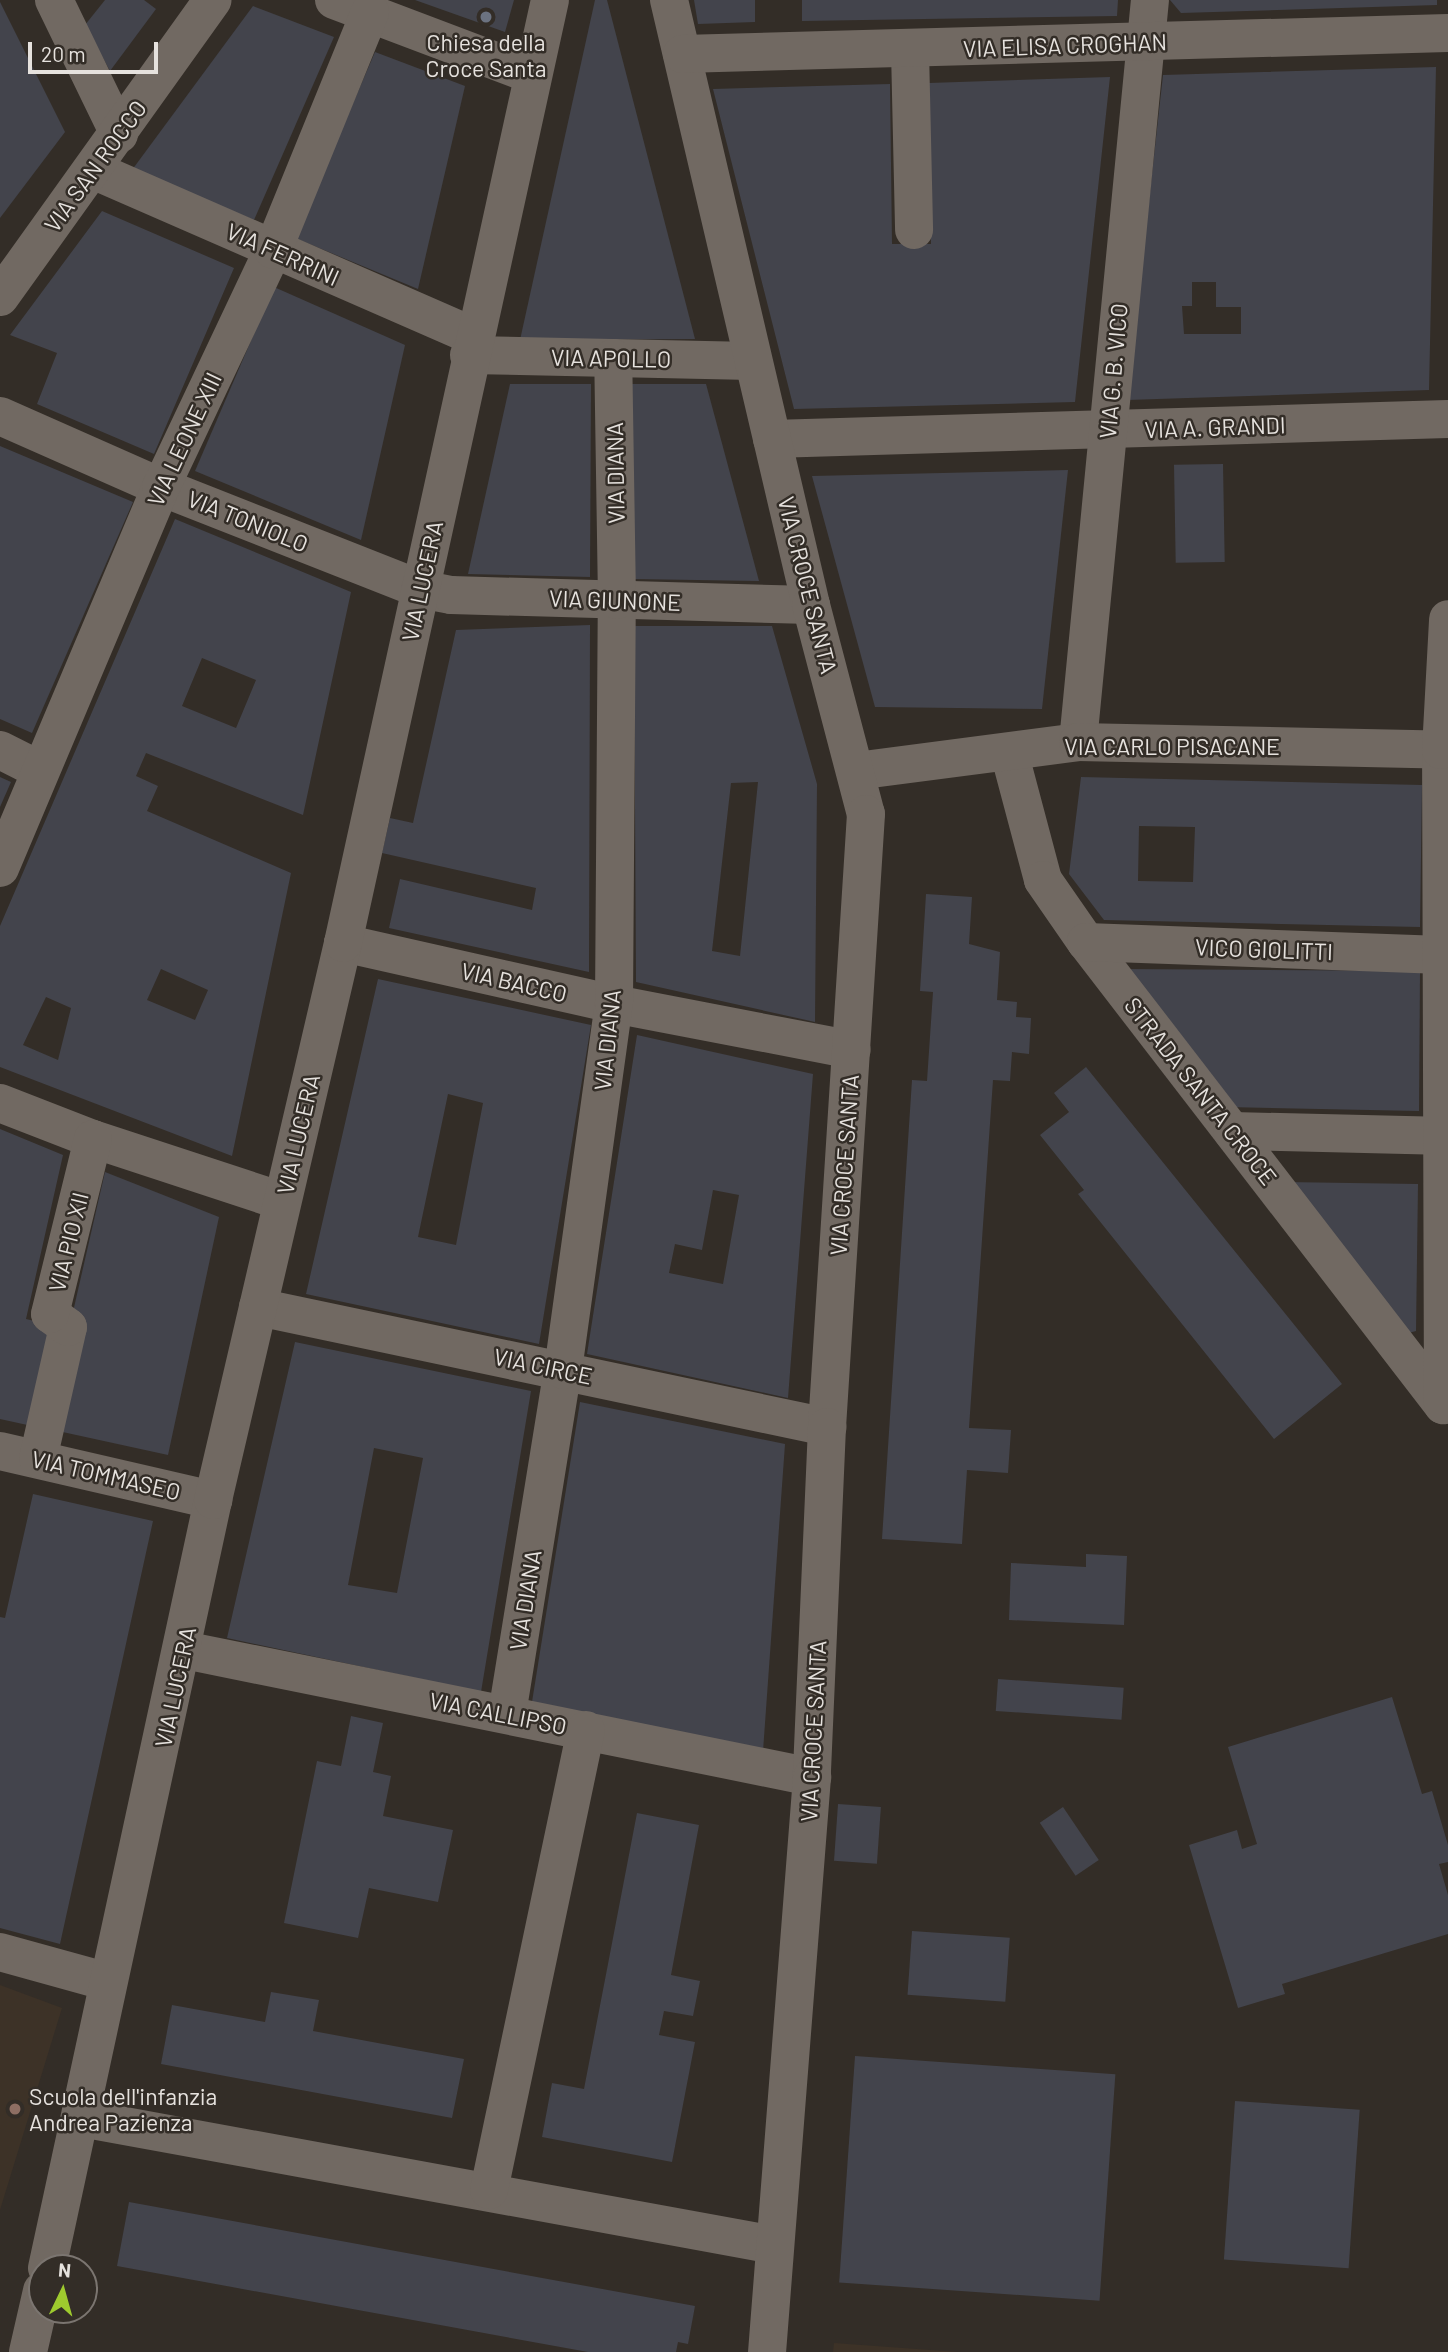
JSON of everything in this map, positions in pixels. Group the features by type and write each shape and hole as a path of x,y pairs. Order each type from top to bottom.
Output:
{"street":[{"path":"54,0 119,134"},
{"name":"VIA SAN ROCCO","path":"0,297 213,0"},
{"path":"334,0 532,75"},
{"name":"VIA LUCERA","path":"50,2254 108,1982 184,1650 213,1500 342,943 471,346 551,0"},
{"name":"VIA CROCE SANTA","path":"669,0 811,605 866,814 827,1427 812,1777 767,2352"},
{"name":"VIA G. B. VICO","path":"1078,742 1150,0"},
{"name":"VIA LEONE XIII","path":"0,868 161,487 273,250 370,12"},
{"name":"VIA ELISA CROGHAN","path":"682,54 910,50 1448,33"},
{"path":"910,50 914,230"},
{"name":"VIA FERRINI","path":"93,170 273,250 471,346"},
{"name":"VIA APOLLO","path":"471,346 613,358 752,361"},
{"name":"VIA DIANA","path":"507,1714 564,1370 614,1004 617,600 613,358"},
{"name":"VIA TONIOLO","path":"0,416 161,487 420,589"},
{"name":"VIA A. GRANDI","path":"772,439 1448,419"},
{"name":"VIA GIUNONE","path":"420,589 452,595 811,605"},
{"path":"1446,1405 1442,955 1448,619"},
{"name":"VIA CARLO PISACANE","path":"856,771 1078,742 1445,750"},
{"path":"0,750 40,770"},
{"name":"STRADA SANTA CROCE","path":"1009,751 1043,880 1086,942 1446,1405"},
{"name":"VICO GIOLITTI","path":"1086,942 1442,955"},
{"name":"VIA BACCO","path":"342,943 614,1004 852,1050"},
{"path":"0,1103 93,1139 282,1200"},
{"path":"1232,1131 1445,1136"},
{"name":"VIA PIO XII","path":"38,1459 68,1327 50,1314 93,1139"},
{"name":"VIA CIRCE","path":"258,1307 827,1427"},
{"name":"VIA TOMMASEO","path":"0,1451 213,1500"},
{"name":"VIA CALLIPSO","path":"184,1650 812,1777"},
{"path":"489,2190 586,1730"},
{"path":"0,1952 108,1982"},
{"path":"81,2118 489,2190 774,2245"},
{"path":"28,2352 34,2324"}],"shaded area":[{"name":"Scuola dell'infanzia Andrea Pazienza","path":"0,1985 62,2008 0,2210"},
{"path":"834,2343 958,2352 833,2352"}],"building":[{"path":"105,0 144,0 156,9 110,71 85,25"},
{"name":"Chiesa della Croce Santa","path":"415,0 514,0 505,32"},
{"path":"595,0 607,0 695,339 520,340"},
{"path":"694,0 755,0 755,22 698,24"},
{"path":"802,0 1118,0 1117,16 802,21"},
{"path":"1170,0 1437,0 1437,5 1181,13"},
{"path":"0,2 65,132 0,218"},
{"path":"253,6 334,37 254,220 132,170"},
{"path":"375,52 465,86 418,289 295,238"},
{"path":"1436,67 1429,390 1127,400 1163,75","holes":["1192,282 1216,282 1216,307 1241,307 1241,334 1184,334 1182,306 1192,306"]},
{"path":"1110,77 1075,402 794,409 713,89 890,84 892,244 931,244 929,83"},
{"path":"102,211 234,268 154,454 37,404 57,353 10,335"},
{"path":"274,287 405,345 361,540 195,471"},
{"path":"510,384 591,384 590,577 468,574"},
{"path":"632,384 706,384 759,581 633,579"},
{"path":"0,446 133,502 32,733 0,719"},
{"path":"1223,464 1225,562 1176,563 1174,465"},
{"path":"1068,470 1042,709 875,707 812,476"},
{"path":"175,519 351,592 303,815 146,753 136,776 158,786 147,811 291,873 232,1156 0,1067 0,926","holes":["202,658 256,680 236,728 182,706","161,969 208,990 195,1020 147,1000","46,997 71,1008 58,1060 23,1045"]},
{"path":"590,625 589,972 389,928 400,879 532,910 536,888 382,853 390,818 413,823 456,630"},
{"path":"634,626 772,626 817,784 815,1022 636,982","holes":["758,782 740,956 712,951 731,783"]},
{"path":"0,777 11,782 0,807"},
{"path":"1081,777 1422,785 1420,927 1104,920 1069,874","holes":["1139,826 1195,827 1193,882 1138,881"]},
{"path":"926,894 972,897 969,944 1000,952 997,1000 1017,1002 1016,1017 1031,1018 1029,1054 1012,1052 1010,1081 993,1080 969,1428 1011,1430 1008,1473 967,1470 962,1544 882,1539 912,1080 927,1081 933,992 920,991"},
{"path":"1120,969 1420,971 1419,1111 1226,1107"},
{"path":"378,979 591,1025 539,1344 306,1294","holes":["448,1094 483,1103 456,1245 418,1237"]},
{"path":"637,1035 813,1074 788,1398 587,1354","holes":["713,1190 739,1195 723,1284 669,1273 675,1244 702,1250"]},
{"path":"1086,1067 1342,1384 1274,1439 1078,1194 1084,1190 1040,1135 1069,1112 1054,1093"},
{"path":"0,1129 63,1155 26,1319 55,1326 32,1426 0,1419"},
{"path":"105,1172 219,1217 168,1455 58,1431 70,1325"},
{"path":"1284,1182 1418,1184 1416,1331 1401,1335"},
{"path":"295,1342 531,1391 481,1692 227,1638","holes":["374,1448 423,1458 397,1593 348,1585"]},
{"path":"580,1402 785,1444 763,1751 532,1702"},
{"path":"33,1494 153,1521 60,1944 0,1928 0,1617 5,1618"},
{"path":"1086,1554 1127,1556 1124,1625 1009,1620 1011,1563 1086,1567"},
{"path":"998,1679 1124,1688 1121,1720 996,1711"},
{"path":"1392,1697 1422,1794 1432,1791 1448,1845 1448,1862 1439,1864 1448,1895 1448,1934 1282,1984 1285,1994 1238,2008 1189,1845 1237,1830 1242,1849 1257,1844 1228,1747"},
{"path":"351,1716 383,1723 373,1772 391,1776 383,1816 453,1830 438,1902 369,1888 358,1938 284,1923 317,1761 341,1766"},
{"path":"838,1804 881,1807 877,1864 834,1861"},
{"path":"1063,1807 1099,1860 1076,1876 1040,1823"},
{"path":"637,1813 699,1825 671,1975 700,1981 693,2016 664,2011 659,2035 695,2042 672,2162 542,2137 552,2083 584,2089"},
{"path":"912,1931 1010,1938 1005,2002 908,1995"},
{"path":"271,1992 319,2000 313,2031 464,2059 452,2118 161,2064 172,2005 265,2022"},
{"path":"855,2056 1115,2074 1100,2301 839,2282"},
{"path":"1235,2101 1360,2110 1349,2268 1224,2260"},
{"path":"129,2202 695,2306 688,2344 678,2342 676,2352 588,2352 117,2266"}],"place":[{"name":"Chiesa della Croce Santa","path":"486,17"},
{"name":"Scuola dell'infanzia Andrea Pazienza","path":"15,2109"}]}
